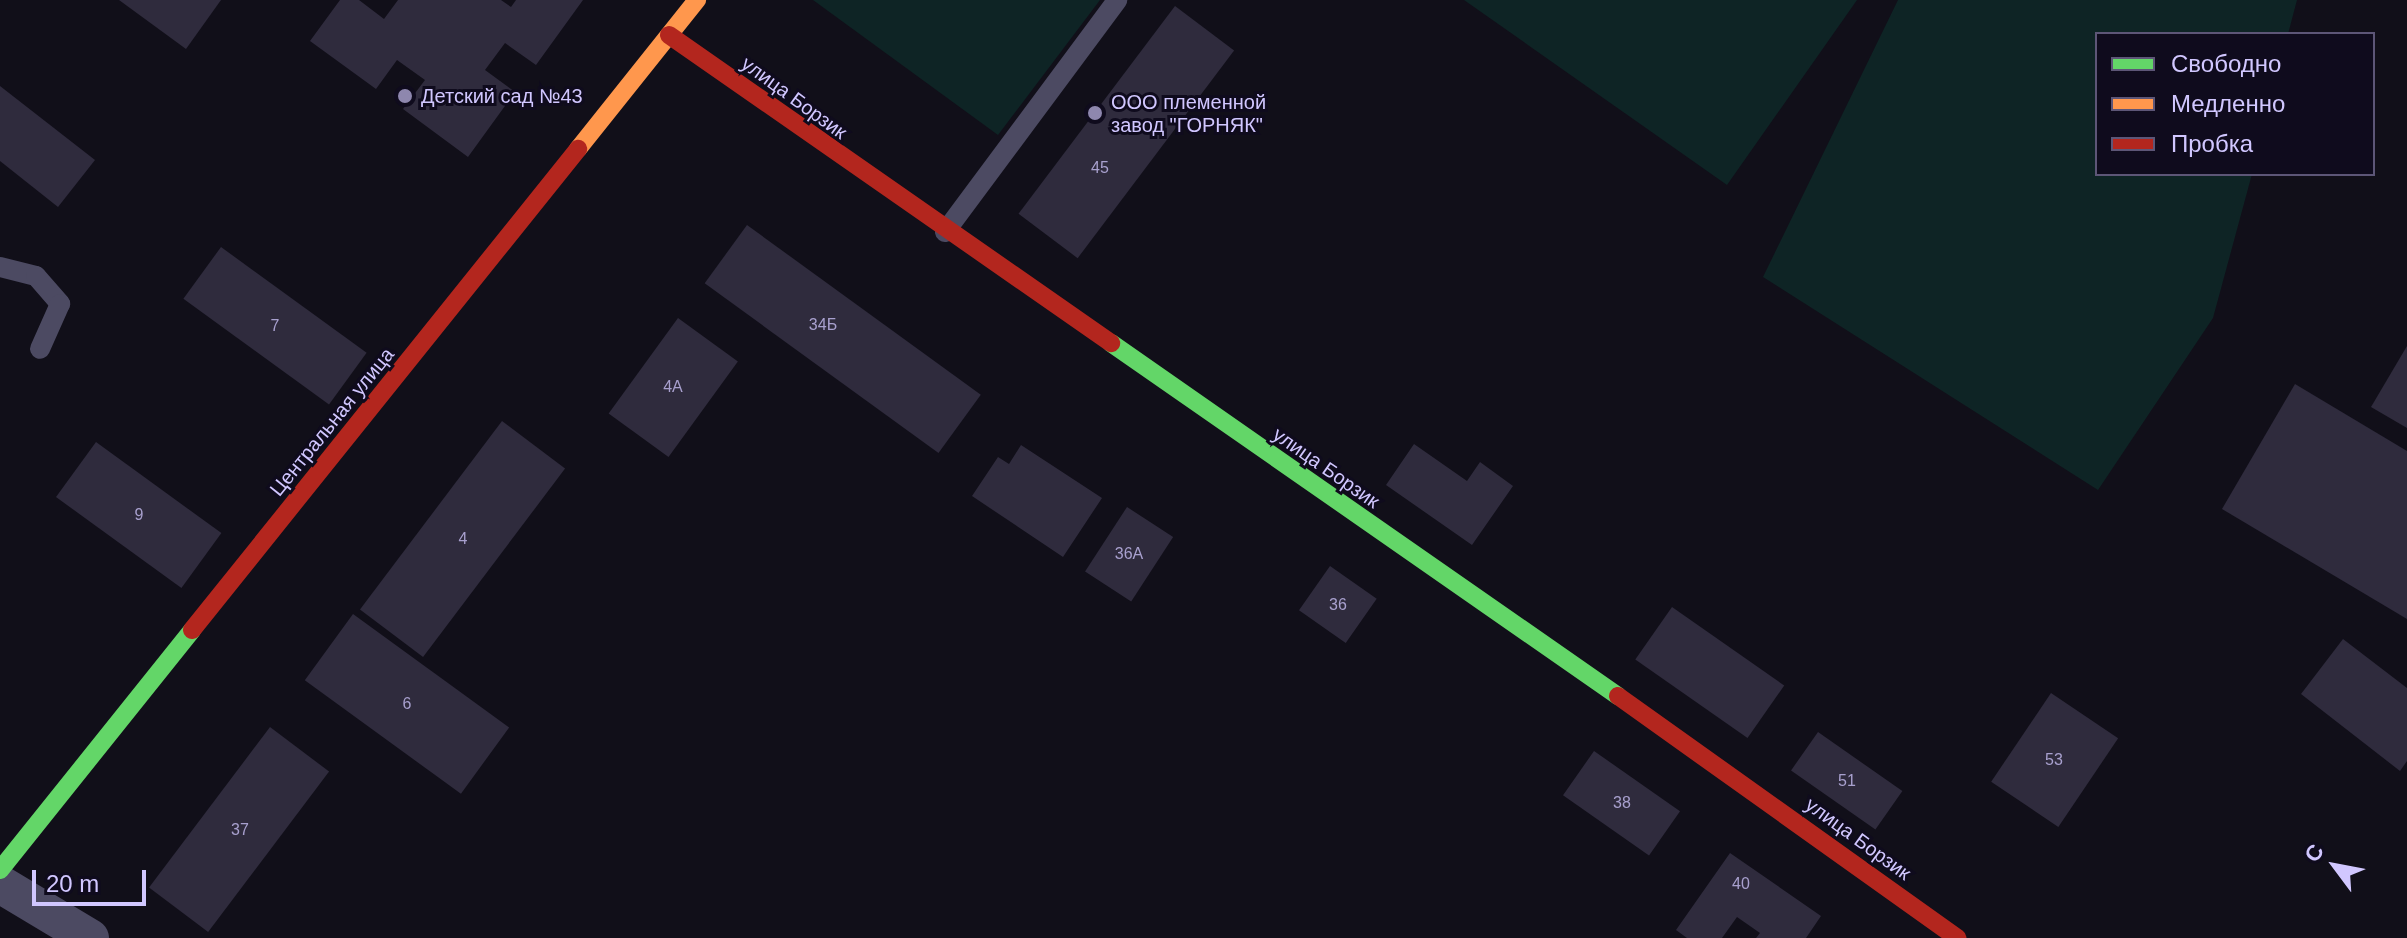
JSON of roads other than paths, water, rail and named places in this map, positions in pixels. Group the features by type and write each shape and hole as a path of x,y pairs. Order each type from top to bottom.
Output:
{"street":[{"name":"Центральная улица","path":"0,870 697,0"},
{"name":"улица Борзик","path":"669,35 945,232 1770,802 1957,938"},
{"path":"0,884 90,938"}],"lane":[{"path":"945,232 1117,0"},
{"path":"0,267 36,276 60,304 40,349"}],"place":[{"name":"Детский сад №43","path":"405,96"},
{"name":"ООО племенной завод \"ГОРНЯК\"","path":"1095,113"}]}
